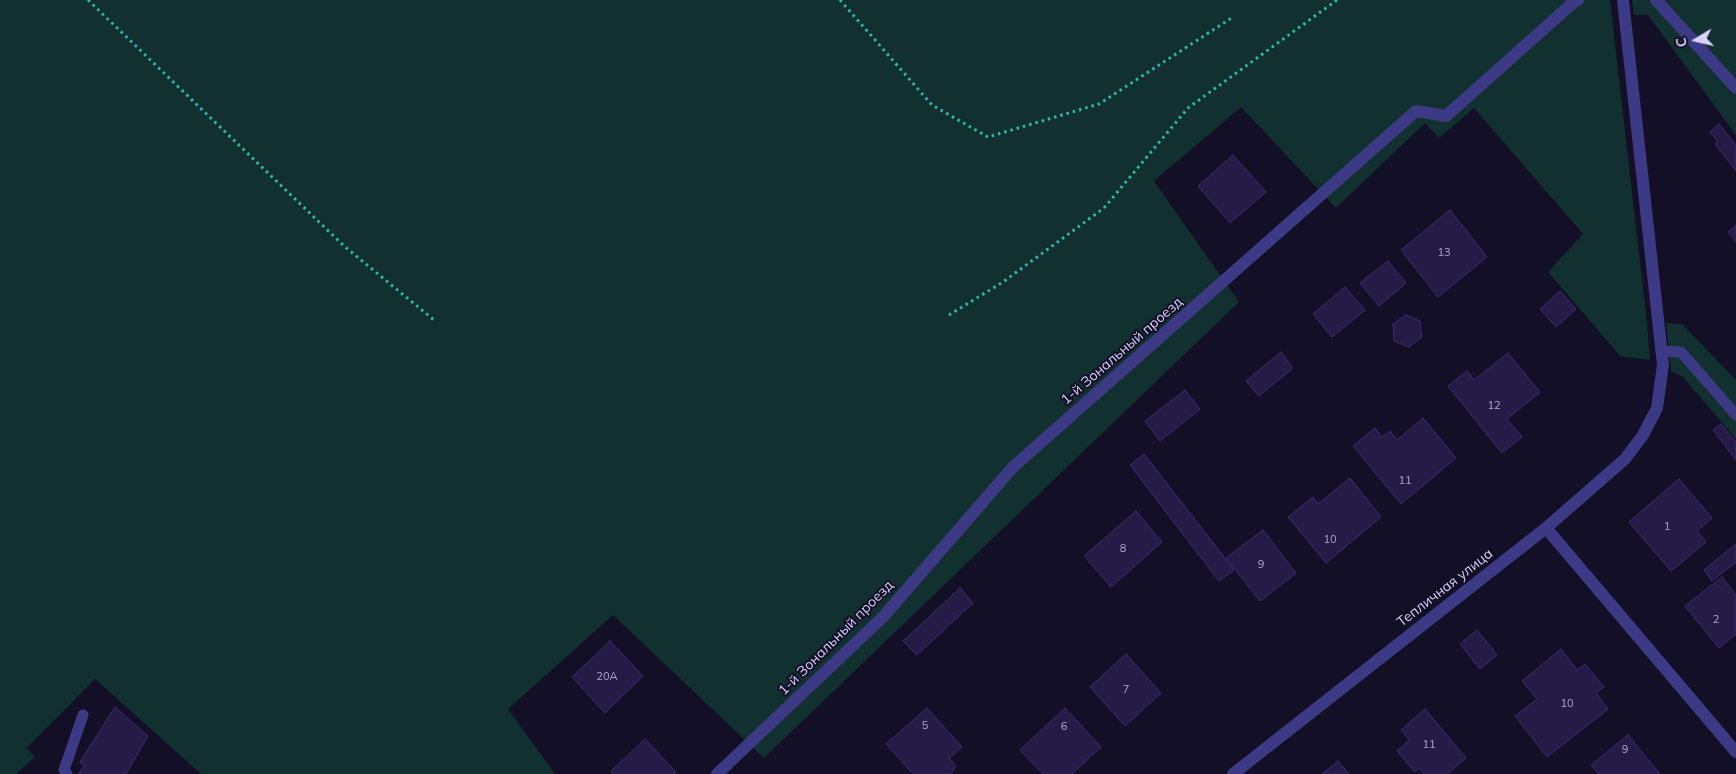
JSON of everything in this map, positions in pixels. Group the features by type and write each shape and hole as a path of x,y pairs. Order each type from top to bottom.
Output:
{"street":[{"name":"1-й Зональный проезд","path":"717,774 883,617 1013,467 1416,111 1446,116 1575,0 1578,0"},
{"name":"Тепличная улица","path":"1233,774 1546,528 1625,459 1643,435 1657,408 1663,365 1624,0"},
{"path":"1656,0 1736,88"},
{"path":"1546,528 1736,752"}],"lane":[{"path":"1661,351 1682,352 1736,415"},
{"path":"67,774 64,770 83,714"}],"path":[{"path":"88,0 344,246 434,320"},
{"path":"840,0 932,105 988,137 1099,104 1233,17"},
{"path":"949,315 1003,282 1104,208 1188,108 1336,0"}],"green space":[{"path":"0,0 1610,0 1650,360 1620,356 1548,272 1583,234 1474,108 1439,138 1425,123 1336,208 1241,107 1154,181 1239,302 764,758 613,615 508,709 555,774 201,774 95,679 27,748 35,757 16,774 0,774"},
{"path":"1632,0 1736,0 1736,135 1648,15 1634,15"},
{"path":"1666,323 1682,324 1736,380 1736,439 1683,377 1671,371"}],"building":[{"path":"1719,124 1736,145 1736,171 1715,144 1718,142 1710,132"},
{"path":"1233,155 1266,192 1230,223 1198,186"},
{"path":"1450,210 1487,257 1438,297 1401,250"},
{"path":"1736,225 1736,242 1728,232"},
{"path":"1388,261 1406,283 1379,306 1360,283"},
{"path":"1345,287 1365,310 1332,337 1313,314"},
{"path":"1560,291 1576,309 1556,327 1540,309"},
{"path":"1406,315 1420,321 1422,337 1409,347 1394,341 1393,324"},
{"path":"1281,352 1293,368 1259,396 1246,381"},
{"path":"1508,353 1540,392 1507,419 1522,437 1502,453 1448,386 1467,371 1474,380"},
{"path":"1185,390 1200,409 1160,441 1145,421"},
{"path":"1423,418 1456,458 1401,504 1353,446 1375,428 1382,437 1390,431 1397,440"},
{"path":"1721,424 1736,442 1736,460 1713,430"},
{"path":"1144,454 1234,570 1219,581 1130,465"},
{"path":"1350,478 1381,517 1326,563 1288,517 1313,497 1318,504"},
{"path":"1679,479 1712,518 1697,531 1706,542 1671,571 1629,522"},
{"path":"1136,511 1162,542 1111,587 1084,556"},
{"path":"1263,530 1296,573 1260,601 1226,558"},
{"path":"1736,544 1736,562 1712,581 1704,570"},
{"path":"1722,577 1736,595 1736,634 1719,648 1685,606"},
{"path":"960,588 973,603 917,655 903,641"},
{"path":"1477,630 1497,655 1480,669 1460,644"},
{"path":"610,641 643,676 605,713 572,677"},
{"path":"1561,649 1577,670 1585,664 1604,687 1596,693 1608,709 1547,757 1515,716 1537,699 1522,681"},
{"path":"1126,654 1161,693 1125,726 1090,687"},
{"path":"115,707 148,736 126,774 78,774 84,766 80,762"},
{"path":"927,708 962,747 949,758 956,766 951,774 913,774 886,744"},
{"path":"1065,708 1101,747 1072,774 1043,774 1020,750"},
{"path":"1425,709 1466,758 1447,774 1424,774 1419,768 1415,772 1397,751 1409,740 1401,730"},
{"path":"1628,735 1660,774 1599,774 1591,765"},
{"path":"645,739 676,772 674,774 614,774 611,771"},
{"path":"1338,761 1349,774 1322,774"}]}
